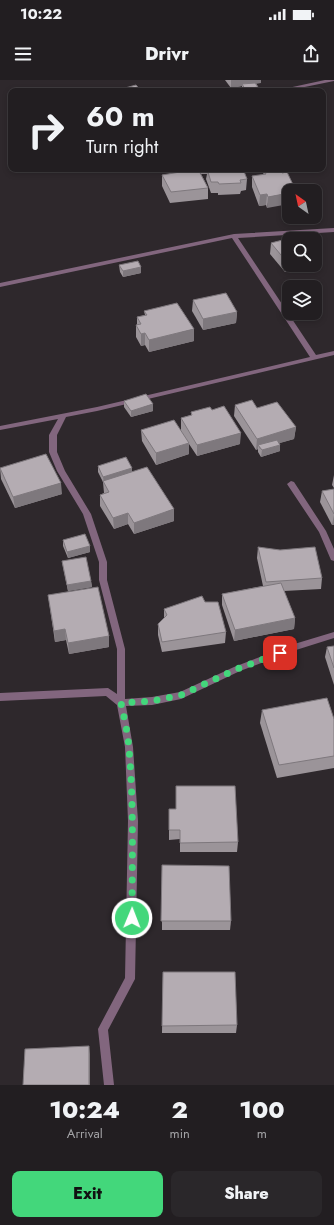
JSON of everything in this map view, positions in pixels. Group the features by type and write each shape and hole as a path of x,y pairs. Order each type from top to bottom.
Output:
{"street":[{"path":"292,88 333,80"},
{"path":"0,284 234,236 334,230"},
{"path":"234,236 313,356"},
{"path":"0,428 97,409 313,356 334,353"},
{"path":"64,415 53,436 53,452 61,471 88,514 102,562 103,580 121,649 121,703 129,747 132,821 130,979 103,1029 110,1085"},
{"path":"291,484 322,531 334,558"},
{"path":"0,696 108,692 121,703 152,701 181,695 237,669 294,647 334,635"}],"building":[{"path":"255,83 258,87 244,88 242,84"},
{"path":"136,85 138,88 125,88"},
{"path":"180,172 200,172 208,188 171,192 162,175"},
{"path":"208,172 244,172 247,179 240,180 241,183 219,184 218,182 211,182"},
{"path":"265,172 287,172 293,184 282,184 282,194 268,197 267,194 260,195 252,176 266,174"},
{"path":"282,240 282,256 271,243"},
{"path":"138,261 141,267 123,271 119,265"},
{"path":"226,293 237,312 203,319 193,300"},
{"path":"177,303 194,329 149,340 145,333 141,334 136,325 141,324 137,317 147,315 144,311"},
{"path":"146,394 153,404 131,411 124,401"},
{"path":"252,400 257,408 277,402 296,427 257,439 235,405"},
{"path":"224,406 241,433 197,445 181,418 192,415 191,412 210,407 212,410"},
{"path":"174,420 189,443 156,453 141,430"},
{"path":"277,440 280,445 262,450 258,445"},
{"path":"46,454 61,483 13,497 0,468"},
{"path":"126,457 132,468 103,477 98,466"},
{"path":"147,467 174,509 134,523 128,513 113,518 100,495 109,492 103,481"},
{"path":"334,489 334,514 322,491"},
{"path":"85,534 90,546 67,552 63,540"},
{"path":"258,547 280,550 315,547 322,578 266,582"},
{"path":"86,557 91,581 67,585 62,561"},
{"path":"281,583 295,618 235,630 222,594"},
{"path":"98,587 109,636 68,643 65,629 54,631 48,595"},
{"path":"202,596 205,602 218,602 226,632 162,642 158,624 167,615 164,609"},
{"path":"334,646 334,668 327,647"},
{"path":"327,698 334,719 334,756 279,765 262,710"},
{"path":"176,786 235,786 238,842 180,843 180,830 169,830 169,809 176,809"},
{"path":"162,865 229,866 231,921 161,921"},
{"path":"163,972 235,972 237,1025 162,1026"},
{"path":"89,1046 89,1085 23,1085 25,1049"}],"route":[{"path":"132,918 132,821 129,747 121,703 152,701 181,695 237,669 280,653"}]}
